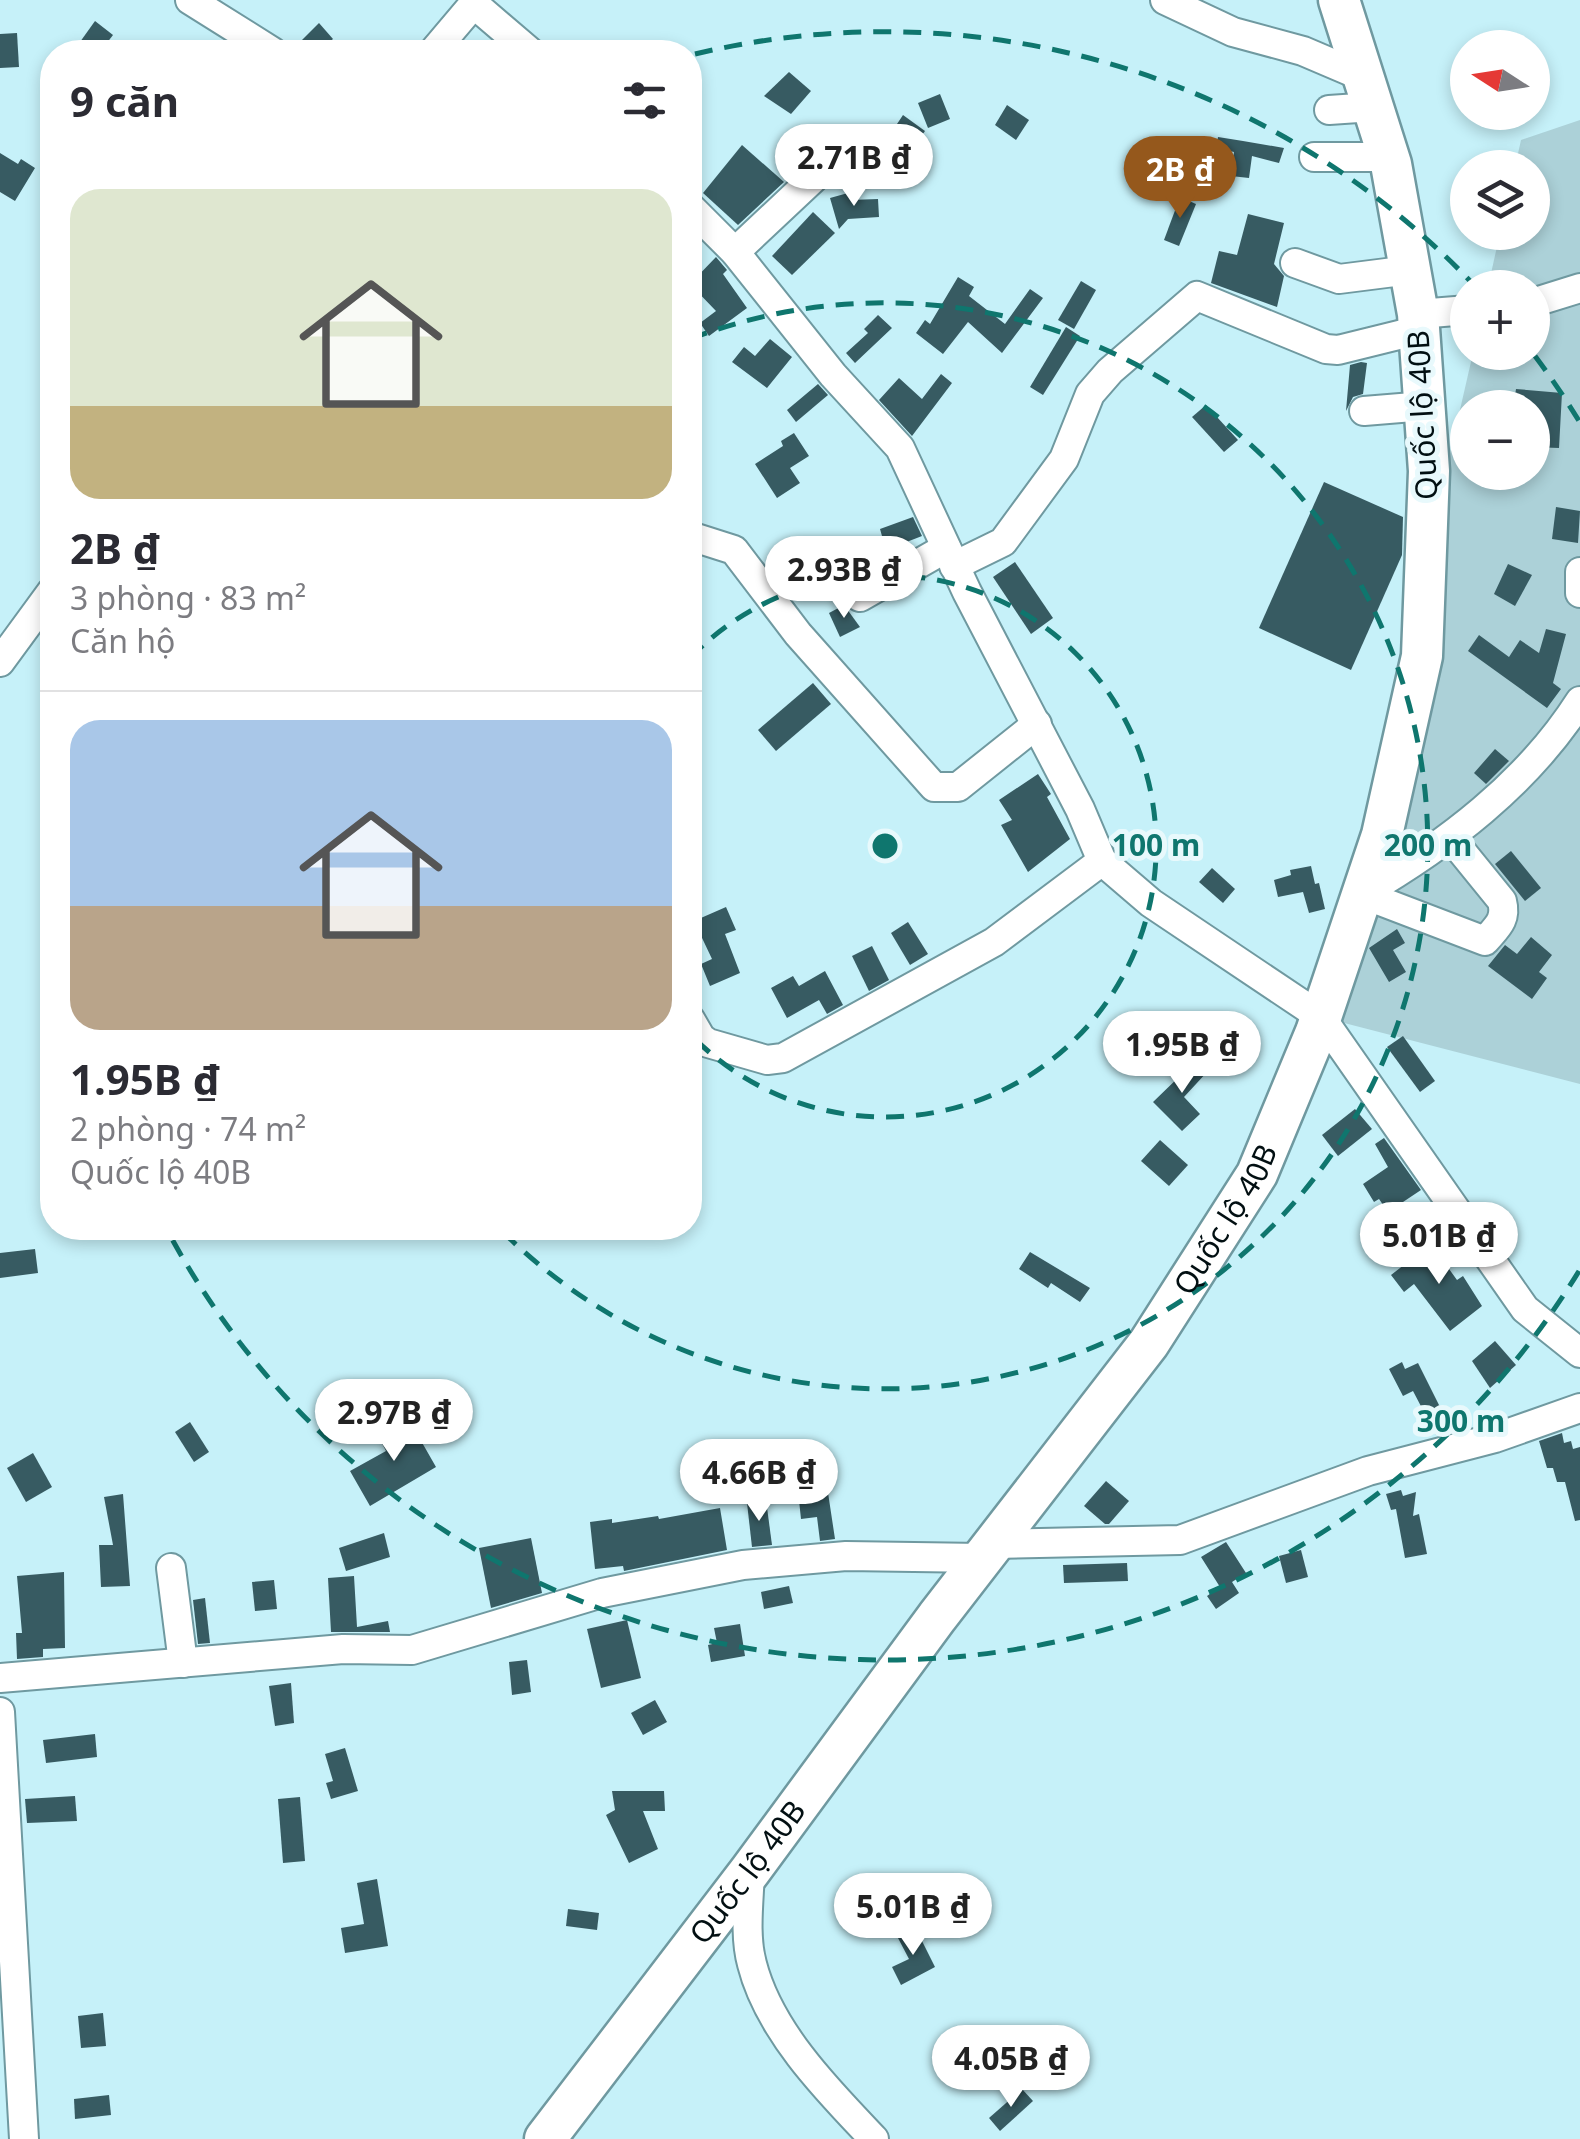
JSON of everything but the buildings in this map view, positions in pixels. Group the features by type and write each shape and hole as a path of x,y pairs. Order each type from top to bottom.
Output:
{"highway":[{"name":"Quốc lộ 40B","path":"546,2139 1149,1342 1257,1174 1321,1018 1382,835 1422,656 1429,470 1419,322 1389,158 1340,0"}],"street":[{"path":"190,0 254,40"},
{"path":"1165,0 1233,32 1303,51 1369,92"},
{"path":"443,40 475,2 517,40"},
{"path":"1329,110 1369,92"},
{"path":"735,252 836,158 881,151"},
{"path":"1314,157 1389,158"},
{"path":"702,220 735,252 834,375 900,448 1102,862 1151,903 1321,1018 1525,1309 1580,1353"},
{"path":"1295,264 1339,279 1410,270"},
{"path":"1550,297 1580,288"},
{"path":"860,597 950,557 1003,542 1064,459 1090,394 1110,371 1197,296 1326,349 1338,350 1450,314"},
{"path":"1364,411 1424,406"},
{"path":"702,540 734,550 798,634 934,787 958,787 1038,724"},
{"path":"1580,572 1580,594"},
{"path":"0,662 40,607"},
{"path":"1362,894 1450,837 1540,754 1580,701"},
{"path":"1362,894 1485,940 1502,921 1502,902 1450,837"},
{"path":"702,1039 767,1060 782,1058 994,942 1102,862"},
{"path":"0,1678 343,1650 412,1650 602,1593 743,1565 846,1556 1180,1540 1368,1471 1495,1438 1580,1408"},
{"path":"171,1568 183,1663"},
{"path":"0,1712 24,2139"},
{"path":"750,1872 748,1931 758,1982 803,2060 874,2139"}],"shaded area":[{"path":"1580,120 1580,1084 1321,1017 1450,453 1450,490 1550,490 1550,390 1465,390 1469,370 1550,370 1550,270 1492,270 1496,250 1550,250 1550,150 1519,150 1521,140"}]}
